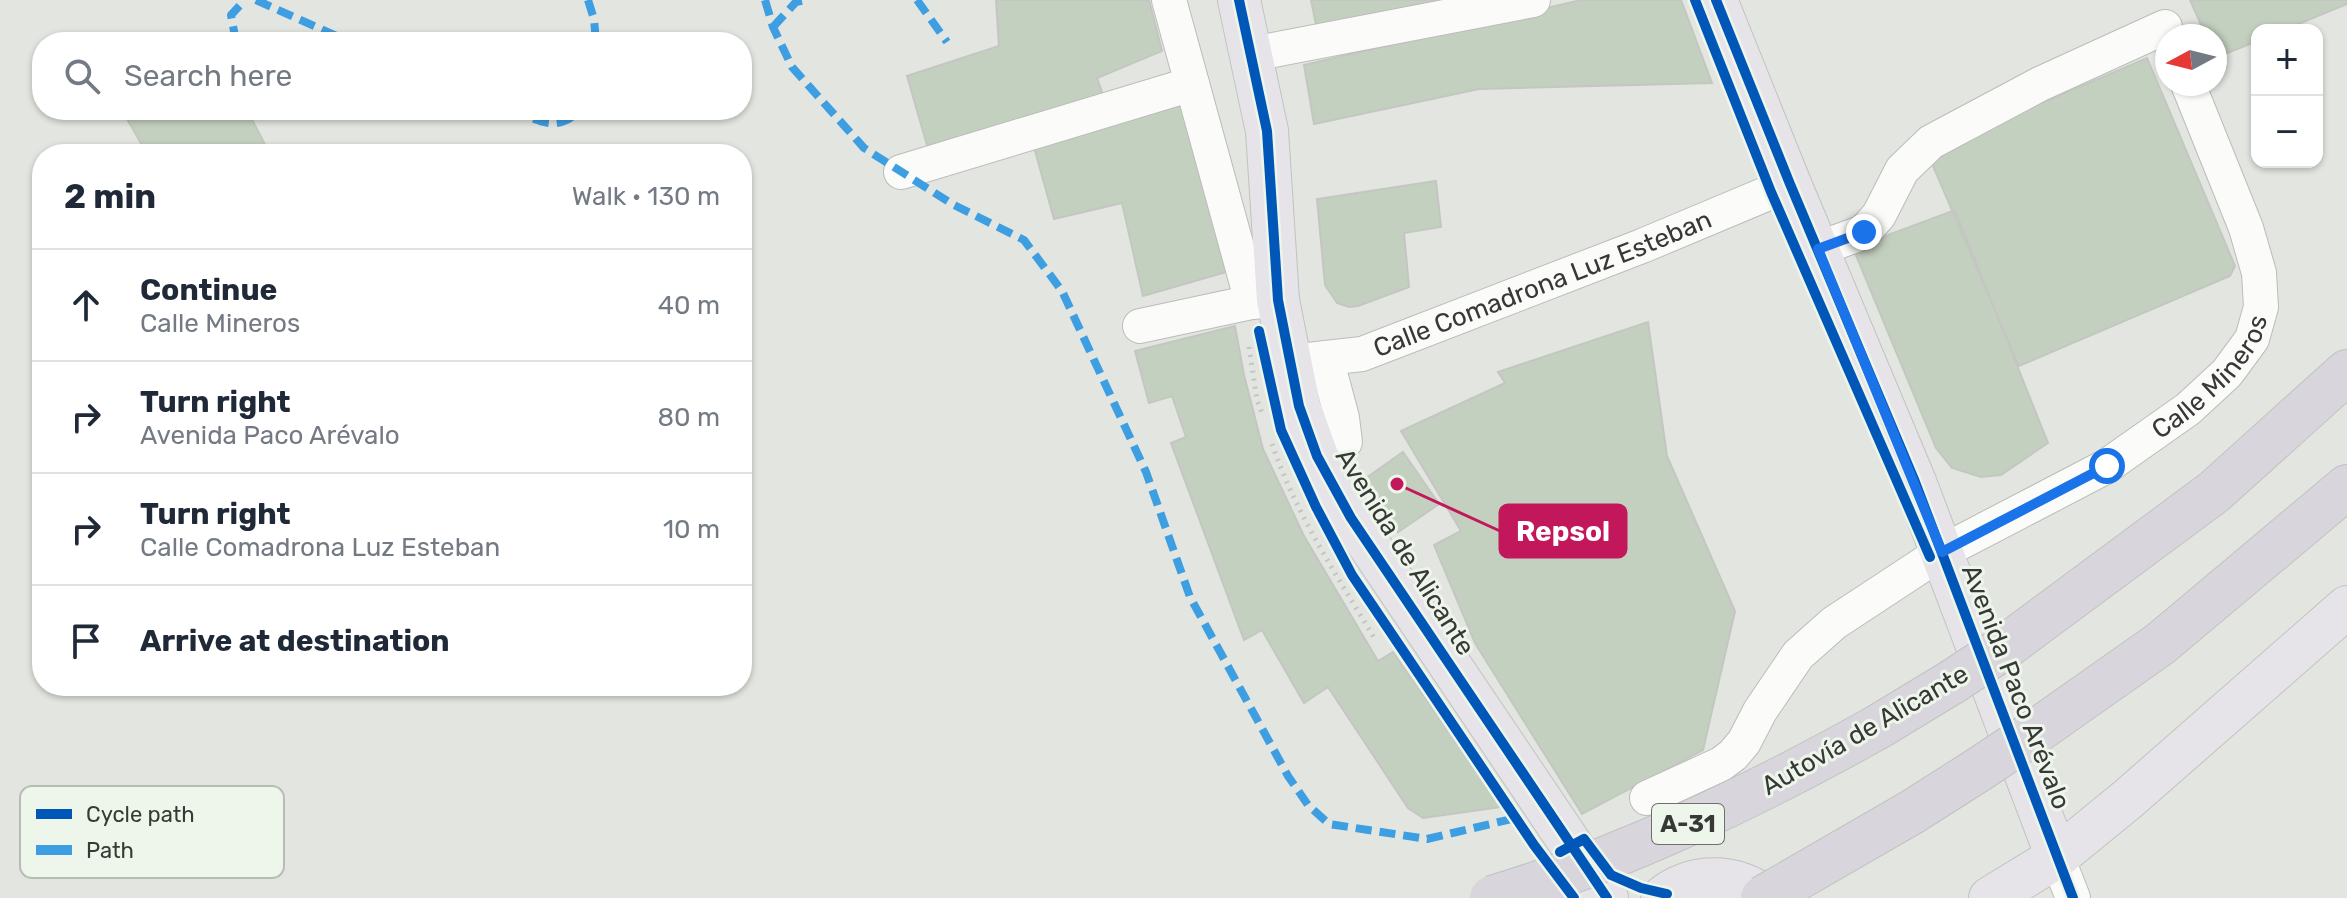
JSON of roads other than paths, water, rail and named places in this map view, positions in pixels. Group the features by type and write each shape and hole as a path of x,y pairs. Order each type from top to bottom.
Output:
{"highway":[{"name":"Autovía de Alicante","path":"1492,898 1537,884 1693,822 1791,775 1952,682 2005,647 2214,492 2347,372"},
{"path":"1765,898 1978,770 2160,644 2347,487"}],"main road":[{"name":"Avenida de Alicante","path":"1239,0 1267,131"},
{"name":"Avenida de Alicante","path":"1265,0 1263,52 1272,248 1265,301 1308,360 1299,406 1317,456 1351,518 1607,898"},
{"name":"Avenida Paco Arévalo","path":"1716,0 1942,552 2057,857"},
{"path":"1990,898 2057,857 2346,609"},
{"path":"1662,898 1689,883 1713,879 1737,882 1765,898"}],"street":[{"path":"1140,326 1265,301 1192,84 1169,0"},
{"path":"1263,52 1533,0"},
{"path":"1818,249 1864,232 1879,215 1902,170 1931,142 2163,21"},
{"path":"901,172 1192,84"},
{"name":"Calle Mineros","path":"1647,798 1721,764 1733,755 1798,655 1834,623 1942,552 2107,466 2188,409 2227,373 2252,339 2261,307 2259,273 2246,228 2193,96"},
{"name":"Calle Comadrona Luz Esteban","path":"1308,360 1362,354 1642,246 1790,184"},
{"path":"2057,857 2073,898"}],"place":[{"name":"Repsol","path":"1397,484"}]}
